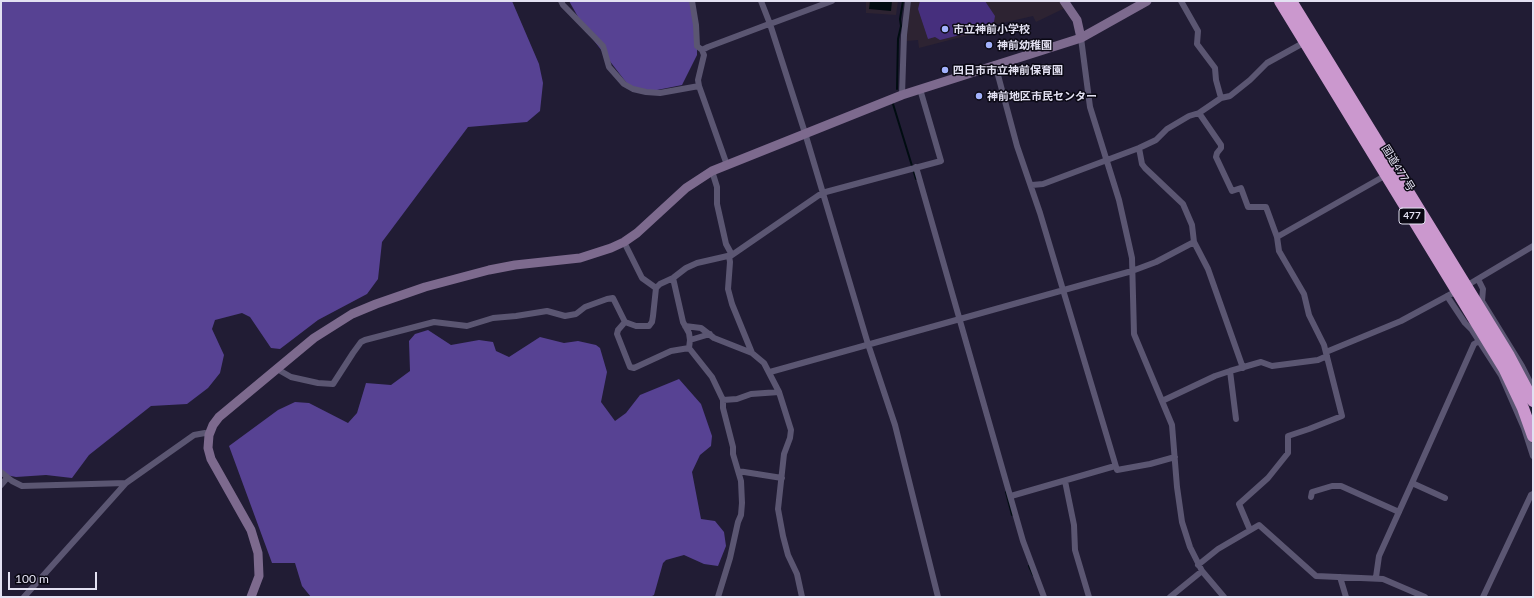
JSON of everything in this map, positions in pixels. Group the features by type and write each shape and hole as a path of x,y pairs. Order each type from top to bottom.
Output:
{"highway":[{"name":"国道477号","path":"1280,1 1305,42 1391,173"},
{"name":"国道477号","path":"1291,1 1391,173 1483,339 1504,368 1520,401 1533,436"},
{"name":"国道477号","path":"1457,291 1509,356 1533,401"}],"street":[{"path":"561,1 563,5 603,46 609,68 624,84 640,91 660,93 679,91 699,86"},
{"path":"692,1 696,25 697,46 702,50 704,55 698,80 699,86 726,165"},
{"path":"761,1 770,24 805,133 868,344 894,425 938,597"},
{"path":"702,50 832,1"},
{"path":"902,95 904,35 908,1"},
{"path":"1064,1 1077,20 1081,38 1090,107 1119,200 1132,258 1134,334 1172,425 1177,487 1182,522 1190,547 1198,565 1224,597"},
{"path":"251,597 259,576 258,553 251,530 211,459 208,448 209,435 219,416 314,338 352,314 425,287 489,270 515,265 580,258 611,248 624,242 636,233 686,188 726,165 902,95 995,64 1081,38 1147,1"},
{"path":"1182,1 1198,31 1198,44 1215,68 1216,80 1221,98"},
{"path":"1032,185 1043,184 1139,148 1156,140 1167,129 1189,116 1199,113 1221,98 1230,96 1250,80 1267,63 1305,42"},
{"path":"995,64 1017,146 1032,185 1115,466 1117,470 1150,464 1175,457"},
{"path":"277,369 291,377 318,383 333,384 361,342 365,340 434,322 467,326 493,318 512,317 547,311 565,316 576,314 585,307 613,298 625,322 636,326 649,326 652,322 656,288 686,268 730,256 822,193 941,161 920,89"},
{"path":"1199,113 1221,145 1216,158 1232,191 1241,188 1248,208 1266,206 1277,237 1279,251 1304,294 1309,315 1327,354 1342,416 1288,436 1288,453 1268,478 1239,504 1250,530"},
{"path":"1139,148 1142,164 1145,168 1183,204 1192,225 1194,242 1208,269 1243,368"},
{"path":"916,167 1023,541 1044,597"},
{"path":"712,172 717,187 717,204 724,238 730,256 728,289 732,304 752,353"},
{"path":"1277,237 1391,173"},
{"path":"624,242 642,278 656,288"},
{"path":"770,372 1132,271 1156,262 1194,242"},
{"path":"1162,402 1215,376 1261,362 1272,366 1318,360 1327,354 1383,330 1457,291 1533,246"},
{"path":"673,278 683,322 689,333 689,348 712,377 723,400 723,408 733,447 733,454 741,481 741,515 718,597"},
{"path":"1478,279 1483,289 1482,301 1522,366 1533,388"},
{"path":"625,322 618,330 617,334 630,366 634,368 670,351 689,348"},
{"path":"685,326 700,328 714,338 752,353 764,363 779,392 791,430 790,438 784,454 778,509 779,520 788,555 797,574 802,597"},
{"path":"690,340 710,334"},
{"path":"1376,578 1379,556 1398,512 1474,344 1483,339 1513,401 1533,456"},
{"path":"1230,371 1236,419"},
{"path":"723,400 737,399 751,394 779,392"},
{"path":"24,597 126,483 194,435 209,435"},
{"path":"1011,496 1115,466"},
{"path":"738,471 782,478"},
{"path":"1,472 19,485 26,486 126,483"},
{"path":"1,485 8,478"},
{"path":"1065,481 1074,525 1075,550 1088,597"},
{"path":"1412,483 1445,498"},
{"path":"1311,497 1310,494 1312,492 1332,486 1341,486 1398,512"},
{"path":"1484,597 1531,495 1533,494"},
{"path":"1198,565 1218,549 1259,525 1316,576 1383,579 1426,597"},
{"path":"1170,597 1202,571"},
{"path":"1340,578 1346,597"}],"shaded area":[{"path":"1,1 512,1 539,64 543,83 540,111 527,122 468,127 382,242 378,279 367,294 318,320 280,349 271,348 250,317 242,313 215,320 212,329 224,355 220,373 208,388 187,404 151,406 89,455 72,478 46,475 16,477 1,474"},
{"path":"569,1 693,1 697,26 697,55 682,85 647,92 629,86 585,29"},
{"path":"866,1 898,1 896,15 866,13"},
{"path":"870,1 892,1 891,11 869,9"},
{"name":"市立神前小学校","path":"911,1 1061,1 1065,8 1036,22 1033,16 998,24 969,35 919,48 918,40 906,41"},
{"path":"920,1 985,1 995,16 994,22 964,34 940,40 935,37 928,39 918,9"},
{"path":"428,330 451,345 479,340 493,342 496,351 509,357 540,337 564,343 578,341 596,345 600,348 607,372 601,402 615,421 626,413 640,395 679,379 701,404 712,436 711,446 700,455 692,472 701,519 715,521 724,532 726,546 718,566 704,564 684,555 666,560 663,563 654,595 650,597 311,597 302,586 295,563 272,563 229,446 278,410 295,402 309,403 348,423 357,413 366,383 391,385 410,371 409,341 415,334"}],"waterway":[{"path":"897,89 898,39 901,26 900,19 903,1"},
{"path":"893,104 916,179"},
{"path":"1006,492 1012,515"},
{"path":"1029,566 1033,575"}],"place":[{"name":"市立神前小学校","path":"945,29"},
{"name":"神前幼稚園","path":"989,45"},
{"name":"四日市市立神前保育園","path":"945,70"},
{"name":"神前地区市民センター","path":"979,96"}]}
